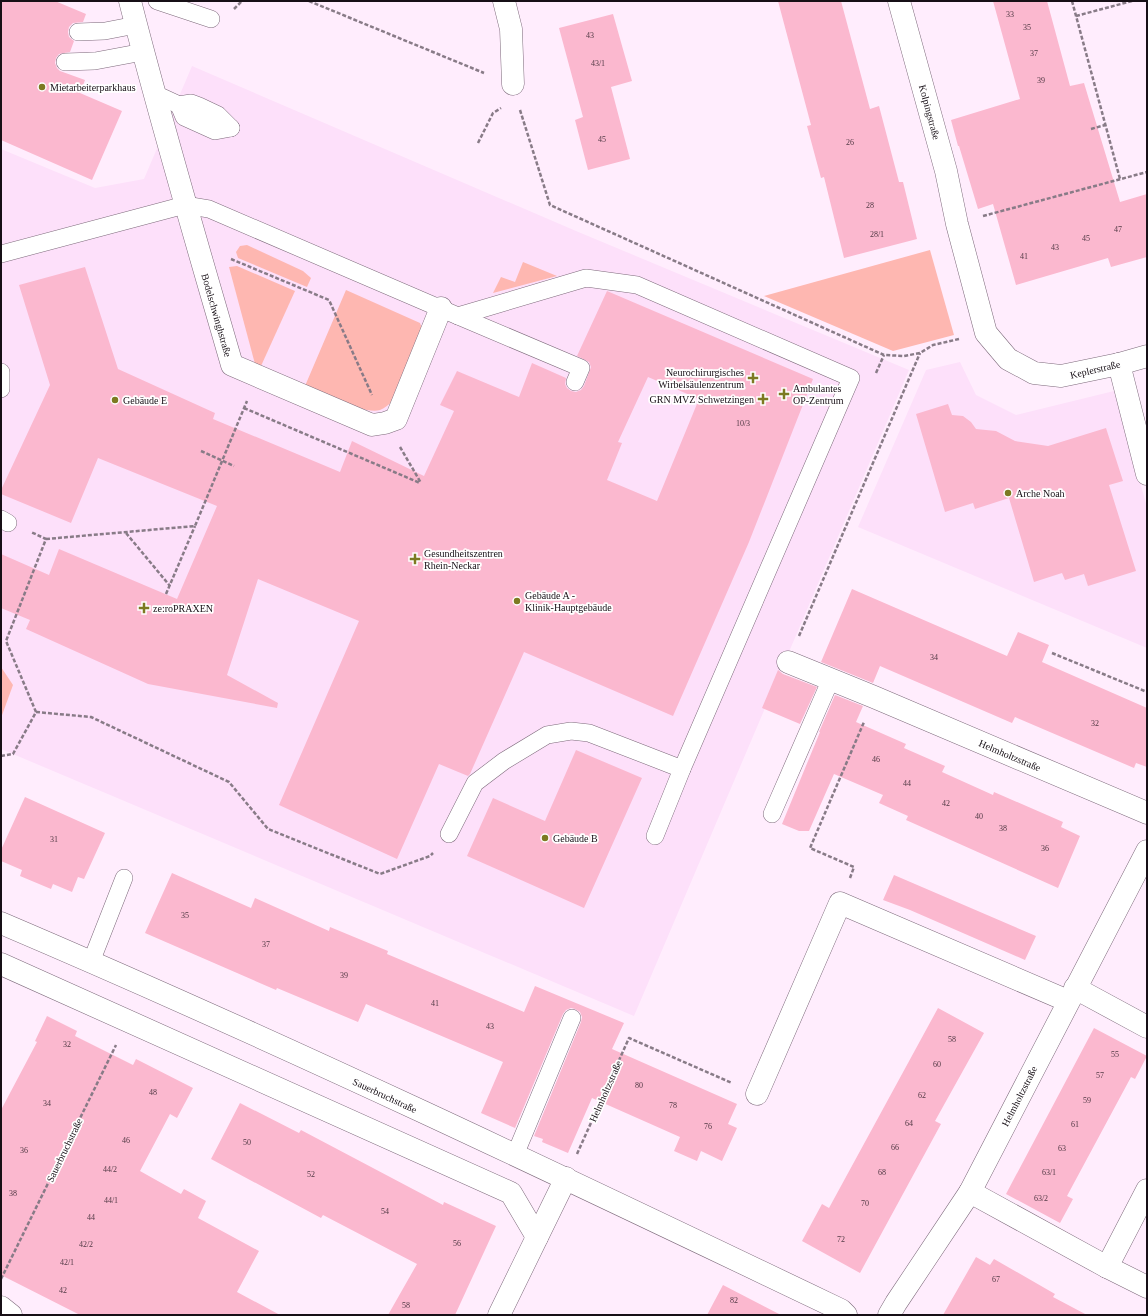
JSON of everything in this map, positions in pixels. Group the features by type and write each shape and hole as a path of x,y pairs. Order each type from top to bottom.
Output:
{"street":[{"name":"Bodelschwinghstraße","path":"130,1 185,205 232,366 372,426 385,424"},
{"path":"504,1 511,29 515,91"},
{"name":"Kolpingstraße","path":"899,1 946,171 986,332"},
{"path":"385,424 396,418 450,312"},
{"name":"Keplerstraße","path":"986,332 1008,359 1034,373 1061,376 1119,364 1147,356"},
{"path":"1119,364 1147,474"},
{"name":"Helmholtzstraße","path":"788,662 874,697 1147,814"},
{"name":"Helmholtzstraße","path":"890,1315 896,1303 970,1192 1147,851"},
{"path":"757,1094 840,903 1072,995 1147,1027"},
{"name":"Sauerbruchstraße","path":"1,923 146,985 566,1178"},
{"path":"1,964 511,1193 537,1237"},
{"path":"499,1315 566,1178 841,1310 846,1315"},
{"path":"1107,1267 1147,1190"},
{"path":"970,1192 1107,1267 1147,1287"},
{"path":"1,1308 11,1315"}],"lane":[{"path":"157,1 211,19"},
{"path":"78,32 105,31 136,25"},
{"path":"65,62 95,60 143,52"},
{"path":"154,93 180,105"},
{"path":"1,254 185,205 209,209 581,368 574,382"},
{"path":"450,312 586,278 637,284 851,378 682,769 655,836"},
{"path":"1,372 1,389"},
{"path":"772,814 831,679"},
{"path":"449,834 475,783 504,761 547,735 571,731 589,733 682,769"},
{"path":"91,962 124,878"},
{"path":"515,1155 572,1018"}],"path":[{"path":"309,1 515,91 550,205 884,355 904,356 920,353 933,345 986,332"},
{"path":"1072,1 1120,179"},
{"path":"1076,16 1121,2 1132,1"},
{"path":"478,143 493,113 515,91"},
{"path":"1091,129 1105,125"},
{"path":"958,224 1147,172"},
{"path":"197,245 330,300 385,424 421,483 244,408"},
{"path":"788,662 920,353"},
{"path":"166,594 257,377"},
{"path":"201,451 234,466"},
{"path":"5,521 46,539 195,526"},
{"path":"125,532 170,586"},
{"path":"36,712 6,641 46,539"},
{"path":"1052,653 1147,692"},
{"path":"840,903 854,867 810,848 874,697"},
{"path":"1,756 13,754 36,712"},
{"path":"36,712 91,717 202,769 229,782 268,829 380,874 430,856 449,834"},
{"name":"Sauerbruchstraße","path":"1,1279 128,1021"},
{"name":"Helmholtzstraße","path":"566,1178 628,1038 757,1094"}],"shaded area":[{"name":"Gesundheitszentren Rhein-Neckar","path":"192,66 576,231 909,370 634,1016 1,749 1,149 95,188 144,179"},
{"path":"247,245 303,271 311,278 307,287 238,258 236,252 240,246"},
{"path":"930,250 954,335 893,351 764,296"},
{"path":"523,262 557,276 493,293 501,277 515,282"},
{"path":"237,266 295,291 261,366 255,364 229,267"},
{"path":"346,290 420,323 423,331 393,401 380,410 373,411 354,406 305,386"},
{"name":"Arche Noah","path":"960,362 976,395 1016,415 1114,391 1147,507 1147,648 858,527 926,370"},
{"path":"1,667 13,685 1,718"}],"building":[{"name":"Mietarbeiterparkhaus","path":"1,1 55,1 86,14 83,22 73,23 69,27 69,37 74,41 70,52 59,54 55,63 60,71 85,80 80,93 122,111 92,180 1,140"},
{"path":"778,1 841,1 870,109 879,106 899,182 903,182 917,239 844,258 824,177 821,178 807,126 811,125"},
{"path":"993,1 1047,1 1070,86 1084,83 1120,202 1147,194 1147,257 1111,267 1108,258 1016,285 993,204 978,209 951,120 1020,99"},
{"path":"613,14 632,81 611,87 630,159 588,170 575,120 583,117 559,28"},
{"path":"85,267 118,369 215,413 213,419 340,472 352,441 424,476 454,411 440,405 457,371 519,397 532,363 566,378 565,384 571,391 576,392 581,390 591,367 589,362 577,356 607,291 813,379 749,542 673,716 524,652 470,774 468,776 439,764 397,859 279,805 359,621 258,579 227,675 278,703 277,708 148,684 26,629 30,620 1,608 1,554 49,575 59,549 177,599 217,506 98,458 71,523 1,494 1,490 50,385 19,285","holes":["648,377 699,399 657,501 607,480 622,443 618,442"]},
{"path":"948,404 952,415 963,416 971,422 976,429 996,431 1015,441 1048,446 1106,428 1123,481 1109,485 1136,571 1088,586 1084,574 1065,580 1062,573 1034,582 1009,498 975,509 973,503 945,512 916,414"},
{"path":"852,589 1007,656 1018,632 1049,645 1042,662 1147,708 1147,767 1136,763 1134,768 1015,717 1012,723 880,666 873,683 821,662"},
{"path":"778,670 783,674 817,687 800,724 762,708"},
{"path":"835,695 863,706 856,722 906,744 904,748 945,766 942,772 993,795 994,792 1063,822 1061,827 1080,836 1058,888 906,820 908,816 879,803 883,795 834,774 809,831 799,831 782,824"},
{"name":"Gebäude B","path":"576,750 642,778 584,908 467,856 493,798 545,821"},
{"path":"25,797 105,833 84,879 78,877 72,892 53,884 51,889 20,876 22,870 1,861 1,850"},
{"path":"172,873 251,908 255,898 329,931 330,927 388,951 387,954 524,1012 535,986 624,1023 612,1049 737,1104 728,1124 737,1128 722,1161 701,1151 697,1161 674,1151 680,1137 592,1098 568,1153 542,1142 543,1139 534,1136 581,1022 582,1017 580,1012 571,1008 566,1010 563,1014 515,1128 481,1113 503,1062 366,1004 358,1022 277,988 276,990 145,933"},
{"path":"894,875 1036,936 1025,960 910,910 883,900"},
{"path":"938,1008 984,1033 935,1121 941,1124 860,1273 802,1241 822,1204 829,1208"},
{"path":"47,1016 77,1031 75,1036 133,1065 136,1059 193,1088 177,1118 170,1114 140,1171 181,1194 184,1189 206,1201 198,1218 259,1251 237,1292 280,1315 80,1315 1,1275 1,1110 37,1042 35,1041"},
{"path":"1094,1028 1147,1056 1135,1079 1131,1077 1067,1196 1073,1199 1060,1223 1006,1194"},
{"path":"240,1103 299,1133 301,1130 443,1205 444,1202 496,1226 455,1315 388,1315 417,1264 323,1215 321,1218 211,1159"},
{"path":"976,1257 990,1265 994,1259 1055,1294 1053,1297 1087,1315 943,1315"},
{"path":"723,1285 781,1315 707,1315"}],"place":[{"name":"Mietarbeiterparkhaus","path":"42,87"},
{"name":"Neurochirurgisches Wirbelsäulenzentrum","path":"753,378"},
{"name":"Ambulantes OP-Zentrum","path":"784,394"},
{"name":"GRN MVZ Schwetzingen","path":"763,399"},
{"name":"Gebäude E","path":"115,400"},
{"name":"Arche Noah","path":"1008,493"},
{"name":"Gesundheitszentren Rhein-Neckar","path":"415,559"},
{"name":"Gebäude A - Klinik-Hauptgebäude","path":"517,601"},
{"name":"ze:roPRAXEN","path":"144,608"},
{"name":"Gebäude B","path":"545,838"}]}
